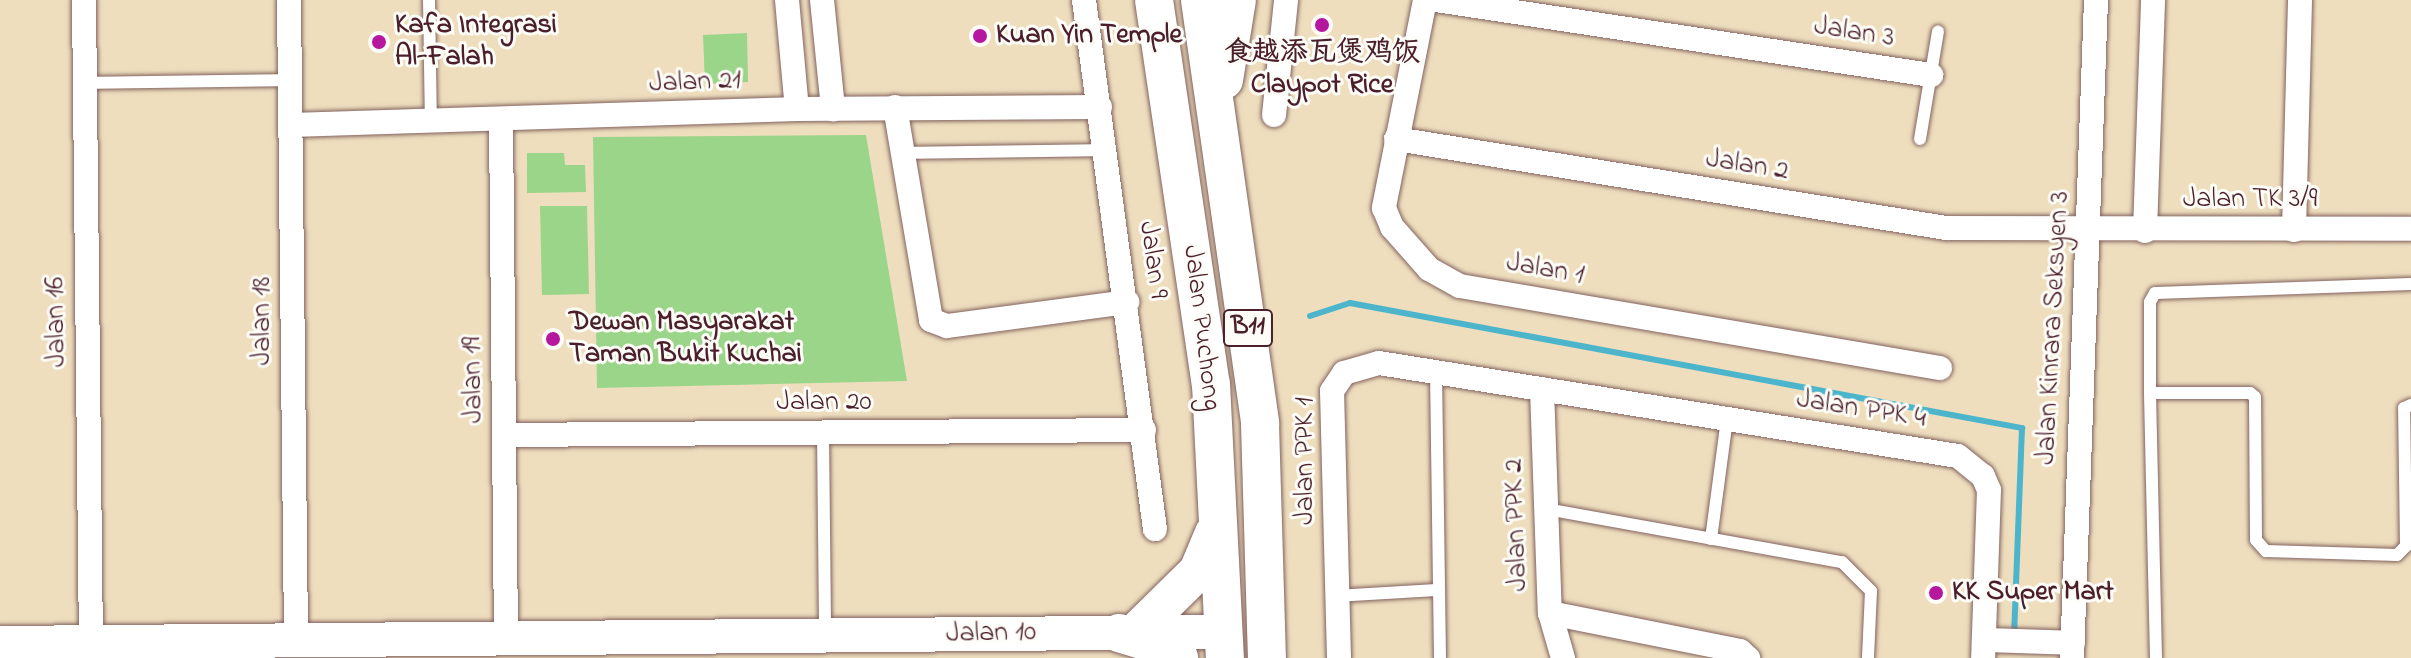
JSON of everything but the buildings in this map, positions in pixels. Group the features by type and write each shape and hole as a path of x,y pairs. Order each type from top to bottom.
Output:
{"main road":[{"name":"Jalan Puchong","path":"1154,0 1211,384 1229,649"},
{"path":"1163,55 1167,0"},
{"name":"Jalan Puchong","path":"1200,0 1250,340 1263,473 1267,658"},
{"path":"1220,142 1237,0"},
{"path":"1229,649 1241,596 1240,510 1263,473"},
{"path":"1179,658 1168,648 1128,632 1198,571 1214,535 1217,496"}],"street":[{"name":"Jalan 16","path":"84,0 91,643"},
{"name":"Jalan 18","path":"289,0 296,641"},
{"path":"787,0 797,109"},
{"path":"822,0 833,109"},
{"name":"Jalan 9","path":"1084,0 1107,150 1155,529"},
{"path":"1274,115 1286,0"},
{"name":"Jalan 1","path":"1425,0 1396,139 1386,218 1443,279 1940,368"},
{"name":"Jalan 3","path":"1436,0 1931,75"},
{"name":"Jalan Kinrara Seksyen 3","path":"2066,648 2090,232 2096,0"},
{"path":"2145,231 2153,0"},
{"path":"2294,230 2300,0"},
{"path":"895,107 927,312 937,325 1127,302"},
{"name":"Jalan 21","path":"291,125 797,109 1100,107"},
{"name":"Jalan 19","path":"501,119 506,639"},
{"name":"Jalan 2","path":"1396,139 1912,224 2090,232"},
{"name":"Jalan TK 3/9","path":"2090,232 2411,229"},
{"name":"Jalan PPK 1","path":"1339,658 1332,391 1344,373 1363,365 1436,372 1542,389"},
{"name":"Jalan PPK 4","path":"1542,389 1958,456 1983,476 1990,506 1989,646"},
{"name":"Jalan PPK 2","path":"1542,389 1550,613 1563,658"},
{"name":"Jalan 20","path":"504,435 1144,430"},
{"path":"1550,613 1740,651 1748,658"},
{"name":"Jalan 10","path":"0,643 91,643 193,650 296,641 398,649 506,639 640,648 825,636 977,646 1128,632 1229,649"},
{"path":"1989,646 2066,648"}],"lane":[{"path":"429,0 431,121"},
{"path":"1920,139 1938,32"},
{"path":"84,83 290,80"},
{"path":"903,153 1107,150"},
{"path":"2156,658 2150,393 2150,302 2155,293 2411,284"},
{"path":"1436,372 1440,658"},
{"path":"2150,393 2250,393 2255,397 2256,540 2266,551 2397,555 2406,546 2404,408 2411,405"},
{"path":"1711,539 1727,419"},
{"path":"823,433 825,636"},
{"path":"1546,509 1842,562 1857,572 1871,591 1868,658"},
{"path":"1337,596 1439,590"}],"green space":[{"path":"747,33 748,82 705,84 703,35"},
{"path":"866,135 907,381 597,388 593,137"},
{"path":"527,153 564,153 565,165 585,165 586,192 527,193"},
{"path":"540,206 587,206 589,294 542,295"}],"waterway":[{"path":"1310,316 1350,303 2022,428 2014,635"}],"place":[{"name":"食越添瓦煲鸡饭 Claypot Rice","path":"1322,25"},
{"name":"Kuan Yin Temple","path":"980,36"},
{"name":"Kafa Integrasi Al-Falah","path":"379,42"},
{"name":"Dewan Masyarakat Taman Bukit Kuchai","path":"553,339"},
{"name":"KK Super Mart","path":"1936,593"}]}
